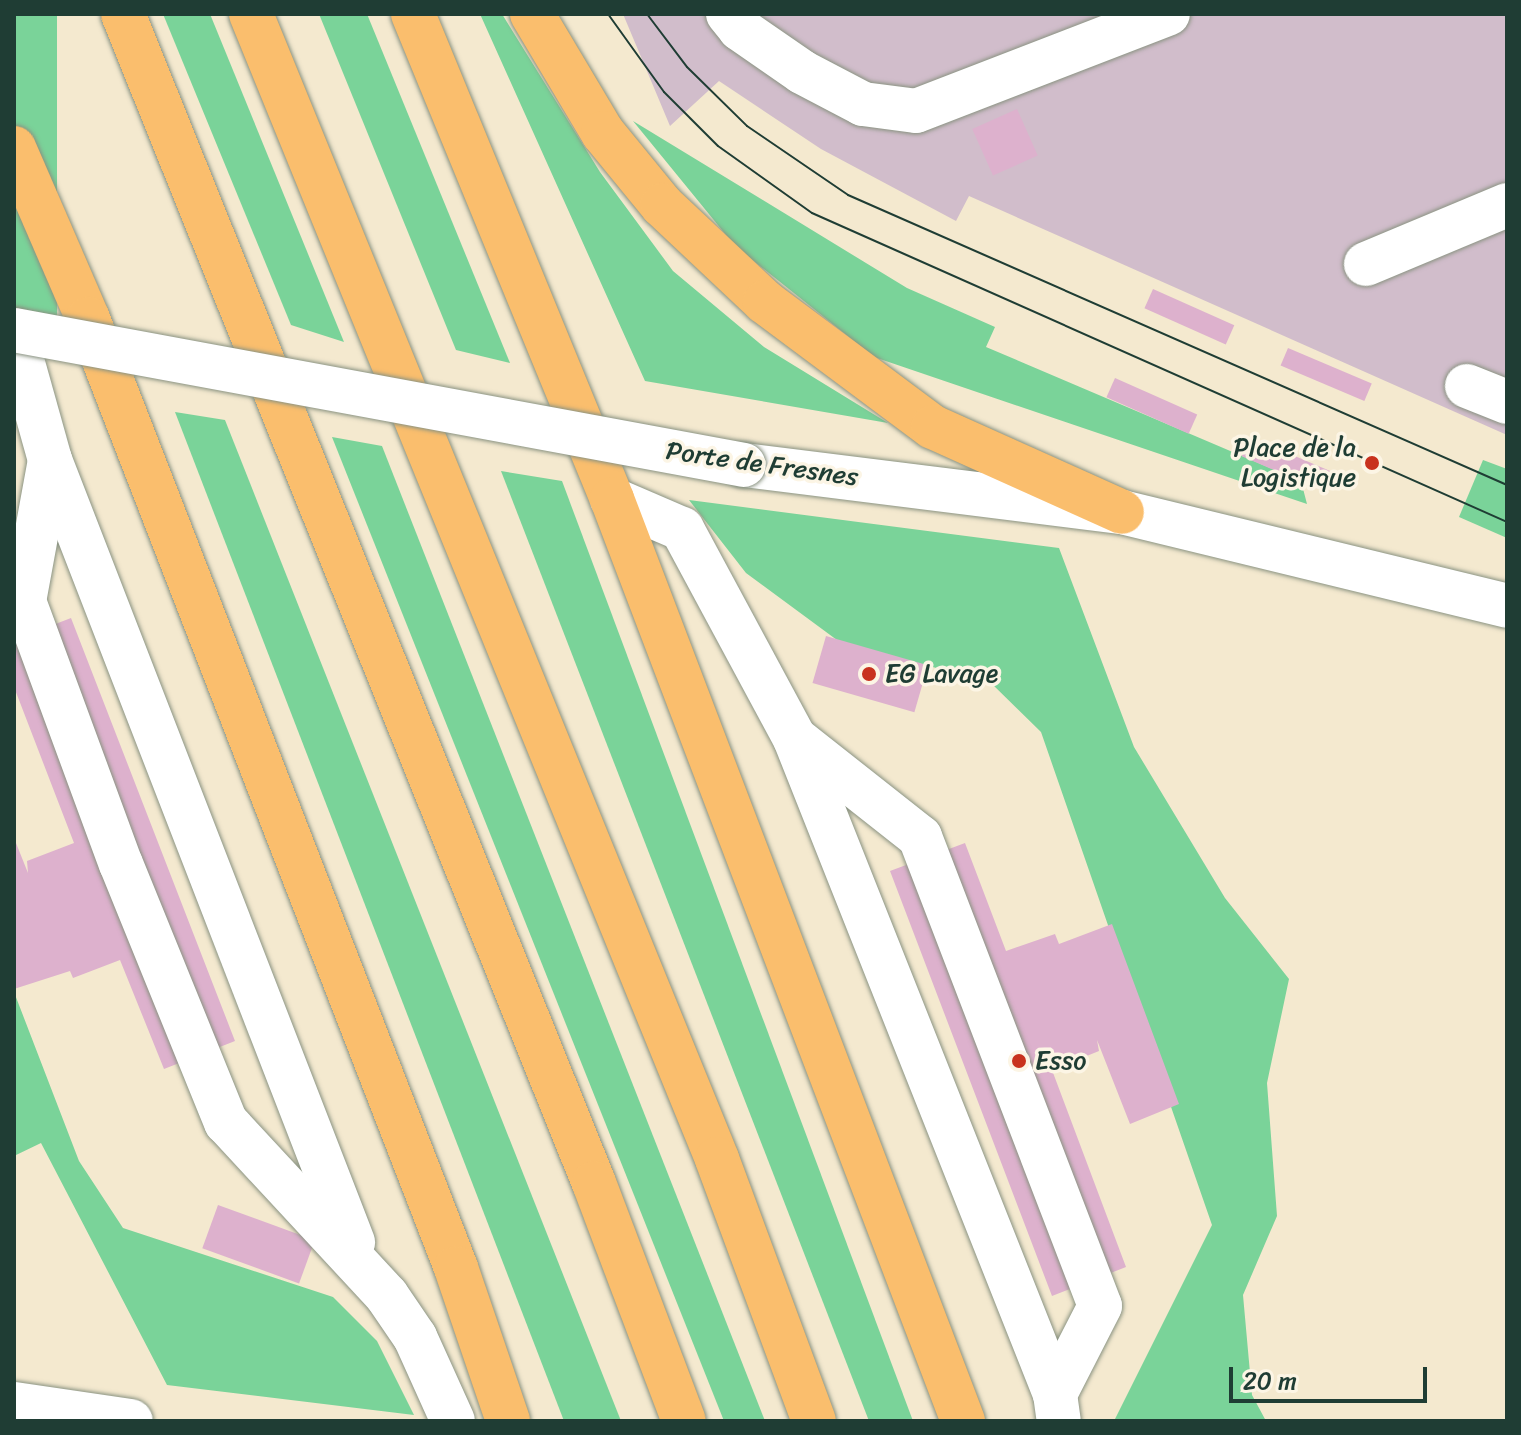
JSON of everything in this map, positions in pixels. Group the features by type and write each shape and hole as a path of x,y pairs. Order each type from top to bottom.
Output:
{"highway":[{"path":"123,14 588,1168 684,1421"},
{"path":"251,14 717,1159 814,1421"},
{"path":"413,14 612,499 963,1421"},
{"path":"532,14 623,157 662,205 765,302 933,427 1122,512"},
{"path":"14,148 88,319 456,1268 508,1421"}],"street":[{"path":"728,14 740,29 802,72 863,104 916,111 1168,14"},
{"path":"1366,264 1507,205"},
{"path":"14,330 50,460 361,1263"},
{"name":"Porte de Fresnes","path":"14,330 744,465 1122,512 1507,606"},
{"path":"1467,386 1507,402"},
{"path":"50,460 24,601 121,864 226,1122 361,1263 415,1337 453,1421"},
{"path":"612,499 682,529 795,739 1057,1408"},
{"path":"795,739 920,837 1100,1306 1057,1408"},
{"path":"14,1404 131,1421"}],"shaded area":[{"path":"623,14 1507,14 1507,435 969,196 956,221 821,149 719,81 670,126"}],"green space":[{"path":"14,14 57,14 57,324 14,324"},
{"path":"163,14 210,14 344,342 291,325"},
{"path":"319,14 367,14 510,363 456,350"},
{"path":"480,14 502,14 600,172 673,271 764,347 888,423 645,381"},
{"path":"633,121 907,288 995,327 986,347 1301,481 1307,504 874,357 735,246"},
{"path":"175,412 225,420 621,1421 564,1421"},
{"path":"332,437 382,446 765,1421 724,1421"},
{"path":"1483,460 1507,469 1507,538 1459,517"},
{"path":"501,471 562,481 913,1421 869,1421"},
{"path":"689,500 1059,548 1134,747 1225,898 1289,979 1267,1083 1277,1216 1243,1295 1252,1395 1266,1421 1114,1421 1212,1225 1041,732 990,682 841,643 746,573"},
{"path":"14,992 79,1161 123,1228 333,1297 377,1341 414,1415 167,1385 41,1143 14,1156"}],"building":[{"path":"1017,109 1038,156 993,176 972,129"},
{"path":"1153,289 1234,325 1226,344 1144,308"},
{"path":"1288,348 1372,384 1364,401 1281,365"},
{"path":"1115,378 1197,415 1189,434 1106,397"},
{"path":"1250,437 1332,472 1324,491 1242,456"},
{"path":"71,618 235,1041 164,1069 120,960 73,978 70,971 14,989 14,838 28,873 27,861 74,843 14,687 14,640"},
{"name":"EG Lavage","path":"826,636 928,665 914,712 812,683"},
{"name":"Esso","path":"965,843 1006,951 1055,934 1059,944 1112,924 1179,1104 1130,1124 1097,1040 1099,1051 1052,1070 1126,1267 1052,1296 890,871"},
{"path":"218,1205 315,1240 299,1283 202,1248"}],"tram line":[{"path":"608,14 664,92 718,146 812,213 1507,522"},
{"path":"647,14 687,67 747,126 848,195 1507,485"}],"place":[{"name":"Place de la Logistique","path":"1372,463"},
{"name":"EG Lavage","path":"869,674"},
{"name":"Esso","path":"1019,1061"}]}
